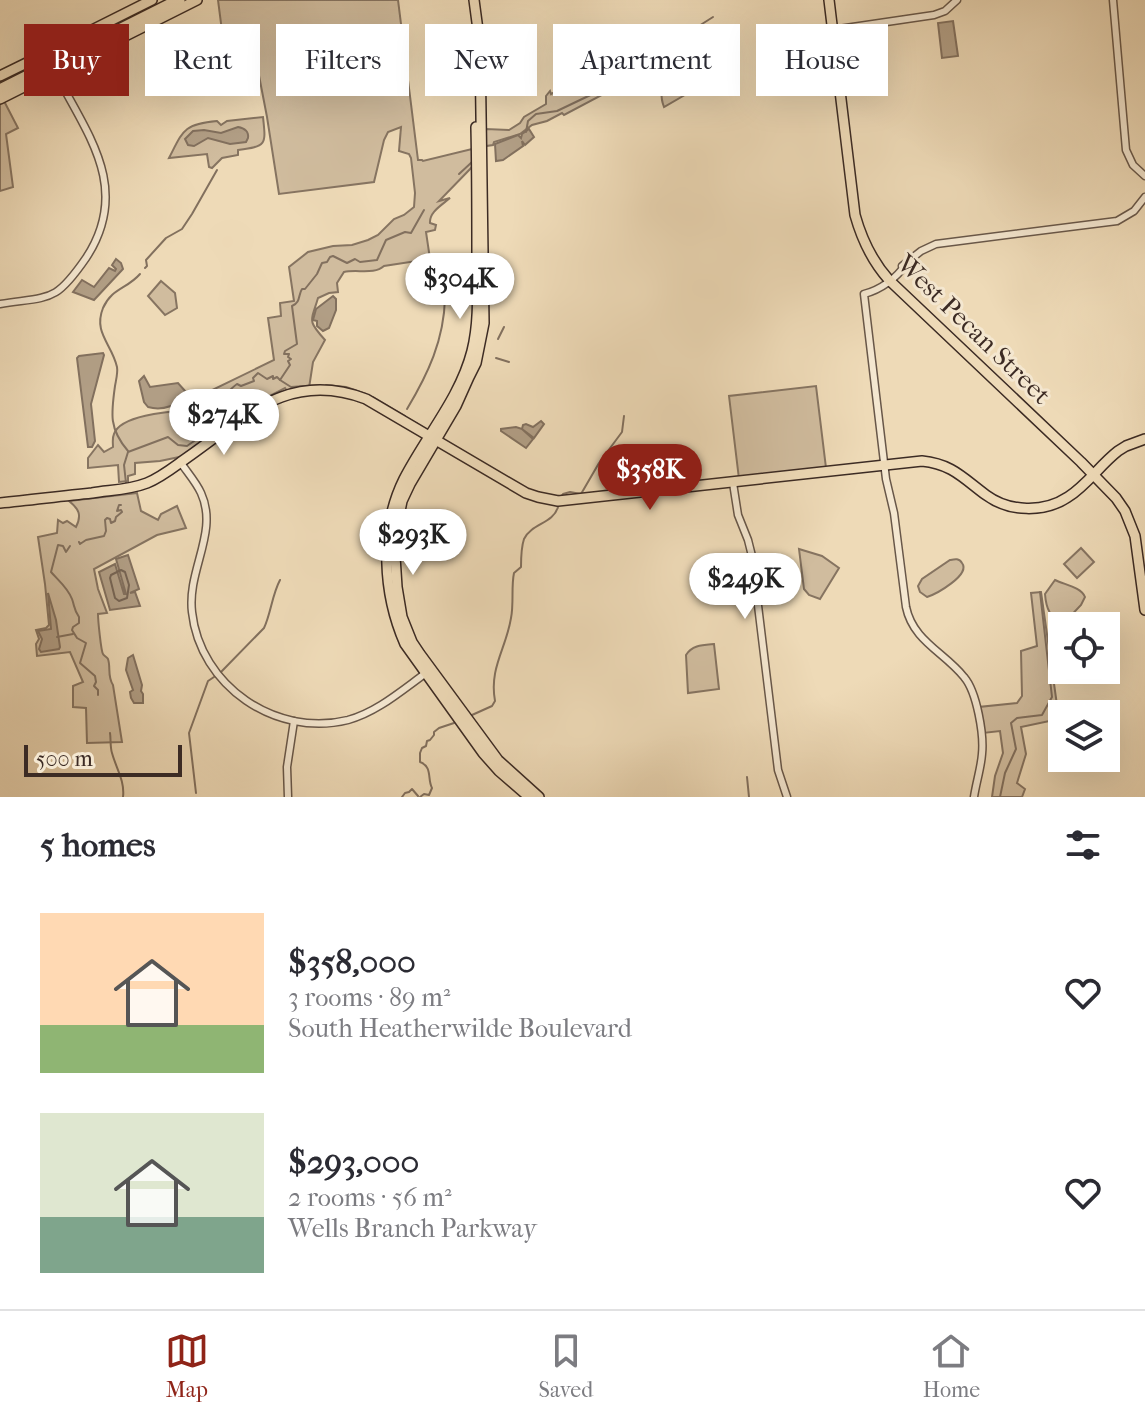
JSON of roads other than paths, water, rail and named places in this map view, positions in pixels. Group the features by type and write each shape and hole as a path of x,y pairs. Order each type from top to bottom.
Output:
{"highway":[{"path":"120,24 169,0"},
{"path":"0,90 179,0"},
{"path":"0,84 24,72"}],"main road":[{"path":"105,24 152,0"},
{"path":"129,34 197,0"},
{"path":"428,672 402,617 392,526 472,362 477,321 480,235 479,30 471,0"},
{"path":"471,0 475,33 480,235"},
{"name":"West Pecan Street","path":"829,0 831,24"},
{"path":"0,76 24,64"},
{"path":"0,99 24,87"},
{"name":"West Pecan Street","path":"840,96 855,215 871,256 889,280 1116,498 1132,527 1145,610"},
{"path":"0,506 99,494 146,483 182,464 283,395 304,391 330,390 366,399 524,496 566,505 913,465 934,467 956,476 1006,509 1046,511 1080,495 1095,476 1140,443"},
{"path":"432,440 403,480 395,502 386,555 396,618 405,644 499,771 529,797"},
{"path":"396,618 412,651 424,661"},
{"path":"486,750 539,797"}],"street":[{"path":"873,24 934,15 945,11 957,0"},
{"path":"1113,0 1126,150 1133,165 1145,176"},
{"path":"0,304 43,298 61,290 91,250 101,228 106,204 104,173 68,96"},
{"path":"974,797 982,753 975,696 964,677 920,637 906,607 864,294 876,290 903,270 921,251 936,244 1117,221 1129,214 1145,197"},
{"path":"182,464 201,493 207,514 206,533 193,578 191,598 194,623 201,648 214,670 244,700 259,710 294,721 329,723 363,715 428,672"},
{"path":"733,484 738,515 752,556 778,770 787,797"},
{"path":"288,797 287,767 294,721"}],"water":[{"path":"953,21 958,56 942,58 938,23"},
{"path":"238,127 247,132 246,142 230,144 208,138 194,146 188,145 185,139 193,131 221,133"},
{"path":"529,129 534,137 525,145 522,141 523,146 503,160 496,161 495,144 518,135 521,138"},
{"path":"116,259 123,269 94,300 73,292 82,280 94,287 109,268 115,271 112,265"},
{"path":"333,296 336,310 329,328 323,331 313,320 316,309"},
{"path":"103,353 91,404 95,441 92,447 88,447 77,358"},
{"path":"144,376 150,387 178,383 186,392 180,401 170,406 148,407 139,381"},
{"path":"541,421 544,424 534,438 522,429 526,424 533,427"},
{"path":"516,427 533,439 526,448 501,431"},
{"path":"128,555 139,589 130,593 135,592 140,606 110,610 99,572 115,564 126,594 116,559"},
{"path":"48,593 60,647 41,652 42,639 38,631 51,629"},
{"path":"133,655 142,685 143,703 134,703 131,698 130,692 133,690 126,670 128,658"}],"waterway":[{"path":"526,132 528,121 536,114 557,111 647,68 680,38 713,17"},
{"path":"459,174 472,162"},
{"path":"145,268 146,260 166,238 182,229 217,170"},
{"path":"126,483 124,465 128,452 168,437 178,445 187,446 197,439 194,422 203,418 205,408 218,402 237,384 241,386 254,381 258,373 267,379 273,376 273,379 277,377 280,380 290,365 288,361 291,359 289,354 284,354 285,351 297,344 292,306 322,263 333,256 347,263 355,259 360,262 377,260 386,240 405,232 411,233 424,210"},
{"path":"444,265 445,293"},
{"path":"128,451 114,428 117,367 100,325 107,301 140,274"},
{"path":"407,409 434,356 442,328 445,298"},
{"path":"498,339 504,327"},
{"path":"496,358 509,362"},
{"path":"280,380 291,387 320,385"},
{"path":"326,385 346,387 366,394"},
{"path":"373,397 405,416"},
{"path":"560,498 570,492 581,494 622,432 624,416"},
{"path":"409,419 418,424"},
{"path":"419,425 427,430"},
{"path":"79,542 104,536 105,520 115,521 122,512 117,511 121,505"},
{"path":"472,715 492,706 495,701 494,678 509,629 514,573 521,567 524,539 552,517 558,507"},
{"path":"70,546 66,552 63,546 58,545 51,572 68,591 79,617 79,623 72,630 77,638 86,643 80,663 95,676 94,686 98,695"},
{"path":"221,672 264,628 280,580"},
{"path":"1000,797 1005,773 1016,749 1011,723 1017,718 1042,715 1052,697 1040,592"},
{"path":"57,637 73,634"},
{"path":"196,793 189,733 208,681 214,677"},
{"path":"420,797 429,795 432,788 428,770 420,762 422,748 439,728 454,723"},
{"path":"110,733 111,751 123,797"},
{"path":"747,777 749,797"},
{"path":"402,797 412,789 418,796"}]}
